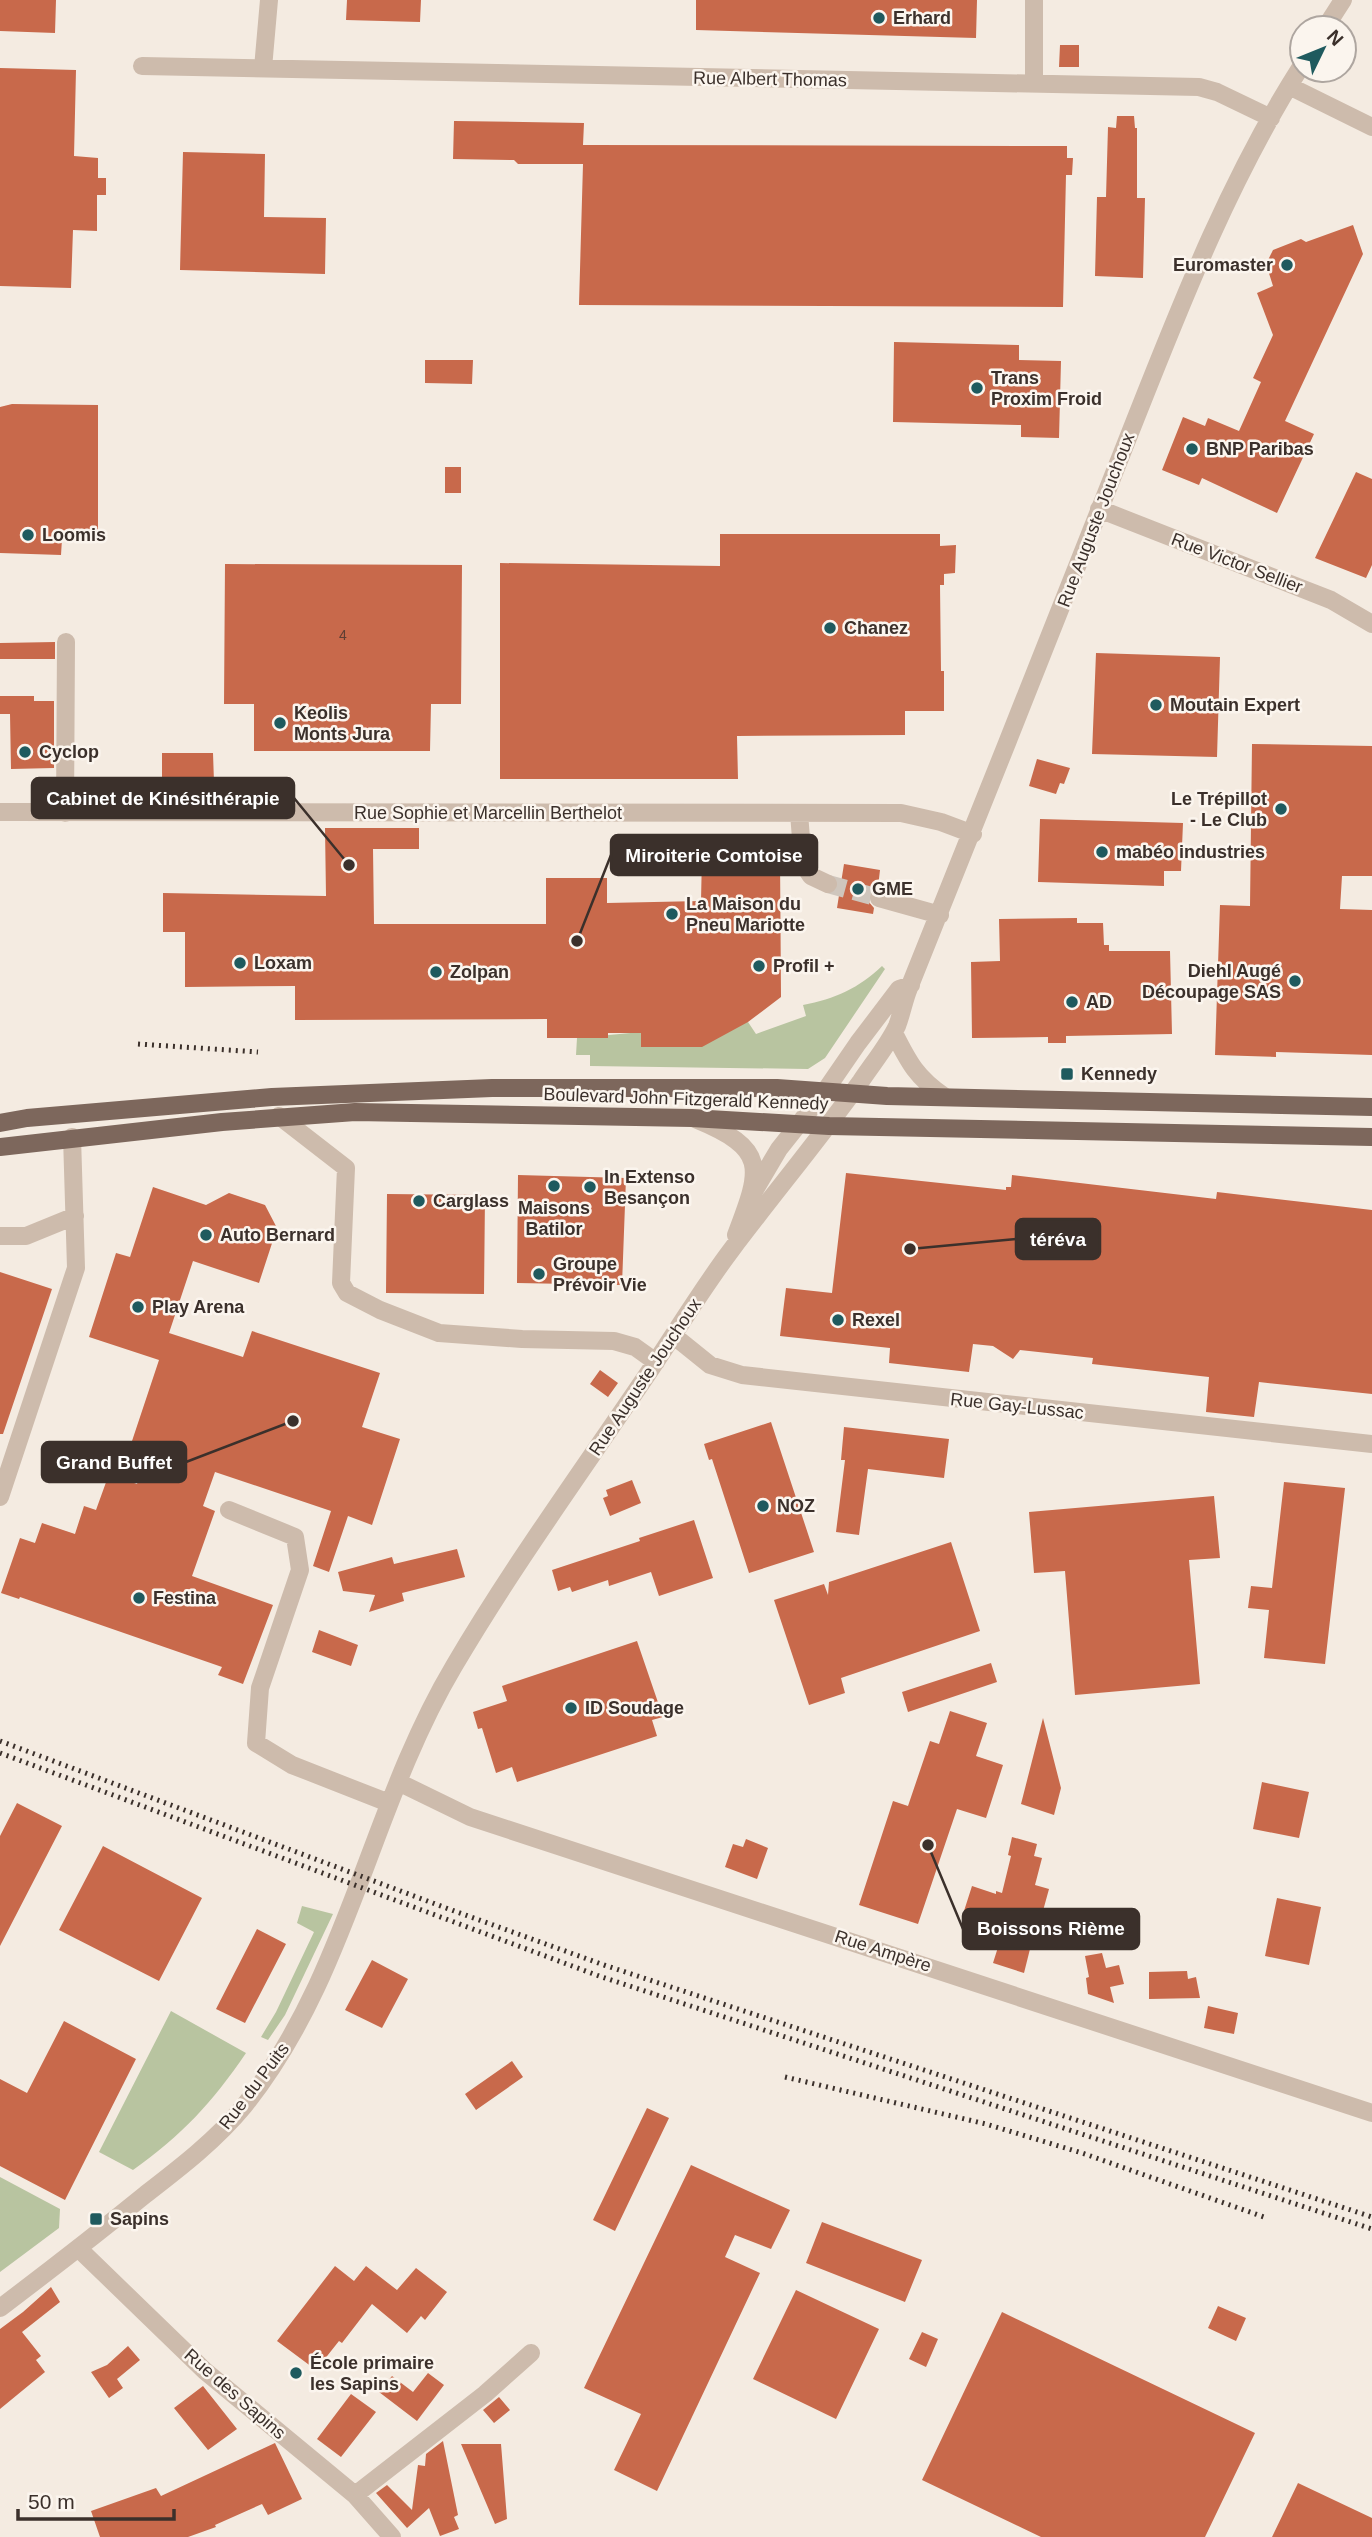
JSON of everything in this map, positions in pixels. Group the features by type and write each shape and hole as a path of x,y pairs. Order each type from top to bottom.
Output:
{"main road":[{"name":"Boulevard John Fitzgerald Kennedy","path":"0,1123 27,1118 272,1097 478,1088 777,1088 945,1097 1372,1107"},
{"name":"Boulevard John Fitzgerald Kennedy","path":"0,1146 279,1116 355,1112 692,1118 829,1126 1372,1137"}],"street":[{"path":"263,68 269,0"},
{"path":"1034,0 1034,84"},
{"name":"Rue Albert Thomas","path":"142,66 1199,88 1217,92 1271,118"},
{"path":"1289,86 1372,127"},
{"name":"Rue Auguste Jouchoux","path":"398,1782 449,1674 522,1556 728,1254 829,1126 894,1033 1099,509 1214,228 1289,86"},
{"name":"Rue Victor Sellier","path":"1099,509 1331,600 1372,624"},
{"path":"65,813 66,642"},
{"name":"Rue Sophie et Marcellin Berthelot","path":"0,812 901,813 941,822 973,834"},
{"path":"799,813 803,864 811,876 828,884"},
{"path":"879,898 940,915"},
{"name":"Rue Auguste Jouchoux","path":"750,1198 779,1149 825,1091 852,1050 899,989 911,985"},
{"path":"894,1033 915,1073 945,1097"},
{"path":"279,1116 346,1168 341,1283 347,1293 380,1310 439,1333 522,1339 614,1340 635,1347 656,1362"},
{"path":"692,1118 722,1130 738,1140 745,1147 755,1169 750,1198 728,1254"},
{"path":"0,1497 76,1268 72,1137"},
{"path":"0,1236 26,1236 75,1216"},
{"name":"Rue Gay-Lussac","path":"674,1336 710,1365 742,1375 1372,1444"},
{"path":"229,1510 295,1537 300,1570 260,1688 256,1743 292,1765 389,1803"},
{"name":"Rue du Puits","path":"0,2308 79,2249 197,2153 241,2109 260,2085 301,2021 325,1970 398,1782"},
{"name":"Rue Ampère","path":"398,1782 470,1817 1372,2113"},
{"name":"Rue des Sapins","path":"79,2249 205,2371 355,2495 392,2537"},
{"path":"355,2495 485,2394 531,2353"}],"green space":[{"path":"882,966 885,969 825,1058 808,1069 590,1066 590,1055 576,1055 577,1038 748,1022 756,1034 806,1016 803,1005 846,992"},
{"path":"302,1906 333,1914 285,2015 268,2040 261,2037 276,2012 314,1932 297,1923"},
{"path":"171,2011 246,2053 195,2117 167,2144 133,2170 99,2152"},
{"path":"0,2177 60,2209 59,2228 0,2272"}],"building":[{"path":"0,0 56,0 55,33 0,31"},
{"path":"347,0 421,0 420,22 346,20"},
{"name":"Erhard","path":"696,0 977,0 976,38 696,30"},
{"path":"1060,45 1079,45 1079,67 1059,67"},
{"path":"0,68 76,70 74,156 98,158 98,178 106,178 106,195 97,195 97,231 73,230 71,288 0,286"},
{"path":"1117,116 1134,116 1137,128 1137,198 1145,198 1143,278 1095,276 1097,197 1106,197 1108,127 1116,128"},
{"path":"454,121 584,123 583,145 1067,146 1067,158 1073,158 1072,175 1066,175 1063,307 579,305 583,164 518,164 514,160 453,159"},
{"path":"183,152 265,154 264,217 326,218 325,274 180,270"},
{"path":"1353,225 1363,254 1285,421 1314,434 1277,513 1202,478 1199,485 1162,470 1183,417 1205,426 1208,418 1239,431 1261,382 1253,378 1273,335 1257,293 1273,286 1266,264 1273,250 1301,239 1306,242"},
{"name":"Trans Proxim Froid","path":"894,342 1019,345 1019,360 1061,361 1059,438 1021,437 1021,425 893,422"},
{"path":"425,360 473,360 472,384 425,383"},
{"path":"12,404 98,405 98,538 62,539 61,555 0,553 0,407"},
{"path":"445,467 461,467 461,493 445,493"},
{"path":"1356,472 1372,479 1372,565 1366,578 1315,558"},
{"path":"720,534 940,534 940,546 956,545 955,573 944,574 944,585 940,585 944,711 905,711 905,735 737,736 738,779 500,779 500,563 720,566"},
{"path":"225,564 462,565 461,704 431,704 430,751 254,751 254,704 224,704"},
{"path":"55,642 55,659 0,659 0,643"},
{"name":"Moutain Expert","path":"1096,653 1220,657 1217,757 1092,754"},
{"path":"0,696 34,696 34,701 54,701 54,768 11,769 10,714 0,714"},
{"path":"1252,744 1372,746 1372,876 1342,876 1340,909 1372,910 1372,1055 1276,1052 1276,1057 1215,1055 1220,905 1250,906"},
{"path":"162,753 213,753 214,782 162,783"},
{"path":"1037,759 1070,768 1064,784 1060,783 1056,794 1029,786"},
{"name":"mabéo industries","path":"1040,819 1183,823 1181,871 1164,871 1164,886 1038,882"},
{"path":"325,828 419,828 419,849 373,849 374,924 546,924 546,878 607,878 607,903 701,901 702,855 780,857 781,997 748,1022 702,1047 641,1047 641,1033 608,1033 608,1038 547,1038 547,1019 295,1020 295,986 185,987 185,932 163,932 163,893 326,896"},
{"name":"GME","path":"844,864 880,870 878,887 872,889 868,896 868,901 874,908 873,914 837,908"},
{"name":"AD","path":"1077,918 1077,923 1103,923 1104,945 1109,945 1109,951 1170,951 1172,1034 1066,1036 1066,1043 1048,1043 1048,1037 972,1038 971,962 1000,961 999,919"},
{"path":"846,1173 1006,1190 1006,1187 1011,1187 1012,1175 1216,1199 1217,1192 1372,1210 1372,1394 1259,1382 1254,1417 1206,1412 1209,1377 1092,1364 1093,1358 1020,1350 1013,1359 993,1346 973,1344 969,1372 889,1363 890,1348 780,1336 786,1288 832,1293"},
{"path":"518,1175 626,1178 622,1285 517,1283"},
{"path":"153,1187 206,1205 229,1193 265,1205 277,1228 259,1283 193,1261 169,1333 243,1357 252,1331 380,1373 362,1427 400,1439 372,1525 348,1516 329,1572 313,1566 331,1511 215,1472 203,1506 215,1511 192,1576 273,1605 243,1684 218,1675 222,1667 20,1597 19,1599 1,1593 20,1538 35,1543 42,1523 75,1534 84,1506 96,1510 109,1474 137,1484 150,1451 131,1444 159,1360 89,1337 116,1253 130,1257"},
{"path":"387,1194 485,1195 484,1294 386,1293"},
{"path":"0,1272 52,1289 3,1434 0,1434"},
{"path":"600,1370 618,1383 608,1397 590,1384"},
{"name":"NOZ","path":"771,1422 814,1552 749,1573 712,1459 709,1460 704,1444"},
{"path":"844,1427 949,1439 944,1478 868,1469 859,1535 836,1532 845,1460 841,1460"},
{"path":"632,1480 641,1503 610,1516 603,1498 608,1496 606,1490"},
{"path":"1284,1482 1345,1488 1325,1664 1264,1658 1269,1610 1248,1608 1251,1586 1272,1588"},
{"path":"1214,1496 1220,1558 1189,1560 1200,1684 1075,1695 1065,1571 1034,1573 1029,1512"},
{"path":"694,1520 713,1578 659,1596 651,1572 609,1586 608,1580 572,1592 570,1587 558,1591 552,1570"},
{"path":"951,1542 980,1631 841,1678 845,1693 809,1705 774,1600 824,1584 828,1595 829,1582"},
{"path":"457,1549 465,1577 402,1593 404,1601 369,1612 375,1595 343,1591 338,1572 392,1557 394,1564"},
{"path":"319,1630 358,1645 351,1666 312,1652"},
{"path":"637,1641 663,1717 652,1720 657,1736 517,1782 512,1767 496,1773 482,1728 478,1729 473,1712 507,1701 502,1686"},
{"path":"991,1663 997,1682 908,1712 902,1692"},
{"path":"950,1711 987,1723 976,1756 1003,1765 986,1818 957,1809 918,1924 859,1905 893,1801 908,1806 930,1741 939,1744"},
{"path":"1043,1718 1061,1788 1054,1815 1021,1804"},
{"path":"1262,1782 1309,1792 1299,1838 1253,1829"},
{"path":"17,1803 62,1826 0,1946 0,1836"},
{"path":"1012,1837 1037,1844 1034,1856 1042,1858 1035,1885 1049,1889 1041,1918 1056,1921 1050,1942 1033,1937 1024,1973 993,1963 1005,1925 986,1924 964,1911 972,1886 996,1894 996,1891 1002,1893 1011,1856 1008,1855"},
{"path":"746,1839 768,1848 757,1879 725,1867 733,1844 743,1847"},
{"path":"103,1846 202,1898 159,1981 59,1930"},
{"path":"1277,1898 1321,1907 1309,1965 1265,1956"},
{"path":"257,1929 286,1944 245,2023 216,2009"},
{"path":"1102,1953 1106,1968 1119,1965 1124,1984 1110,1987 1114,2003 1088,1994 1086,1978 1089,1977 1085,1956"},
{"path":"372,1960 408,1979 382,2028 345,2010"},
{"path":"1187,1971 1188,1979 1196,1977 1200,1998 1149,1999 1149,1972"},
{"path":"1208,2006 1238,2013 1234,2034 1204,2028"},
{"path":"64,2021 136,2059 65,2200 0,2166 0,2079 27,2093"},
{"path":"512,2061 523,2077 476,2110 465,2094"},
{"path":"647,2108 669,2118 615,2231 593,2220"},
{"path":"691,2165 790,2210 771,2249 735,2235 725,2257 760,2273 657,2491 614,2470 641,2414 584,2388"},
{"path":"822,2222 922,2260 905,2302 806,2263"},
{"path":"335,2266 354,2281 366,2266 397,2290 416,2268 447,2292 425,2320 421,2316 407,2333 372,2304 342,2343 339,2341 316,2370 277,2341"},
{"path":"51,2287 60,2302 22,2332 41,2356 36,2360 45,2372 0,2409 0,2329"},
{"path":"796,2290 879,2329 836,2419 753,2379"},
{"path":"1218,2306 1246,2318 1236,2341 1208,2328"},
{"path":"1002,2312 1255,2433 1205,2537 1041,2537 922,2480"},
{"path":"922,2332 938,2339 926,2367 909,2359"},
{"path":"128,2346 140,2360 117,2379 123,2388 109,2398 91,2372 107,2365"},
{"path":"428,2373 444,2385 417,2421 379,2392 392,2376 413,2392"},
{"path":"203,2386 237,2429 208,2450 174,2408"},
{"path":"351,2394 376,2412 341,2457 317,2439"},
{"path":"499,2397 510,2410 494,2423 483,2410"},
{"path":"443,2441 458,2515 454,2517 459,2529 440,2536 429,2508 407,2528 376,2493 387,2485 412,2510 418,2465 425,2466 426,2454"},
{"path":"275,2443 302,2499 268,2515 262,2504 215,2525 216,2527 188,2537 100,2537 91,2511 156,2488 161,2496"},
{"path":"461,2444 501,2444 507,2519 495,2524"},
{"path":"1298,2483 1372,2518 1372,2537 1272,2537"}],"tunnel":[{"path":"828,884 879,898"}],"railway":[{"path":"138,1044 258,1052"},
{"path":"0,1741 604,1965 1372,2217"},
{"path":"0,1753 599,1976 1372,2229"},
{"path":"785,2077 986,2124 1082,2153 1264,2217"}],"place":[{"name":"Erhard","path":"879,18"},
{"name":"Euromaster","path":"1287,265"},
{"name":"Trans Proxim Froid","path":"977,388"},
{"name":"BNP Paribas","path":"1192,449"},
{"name":"Loomis","path":"28,535"},
{"name":"Chanez","path":"830,628"},
{"name":"Moutain Expert","path":"1156,705"},
{"name":"Keolis Monts Jura","path":"280,723"},
{"name":"Cyclop","path":"25,752"},
{"name":"Le Trépillot - Le Club","path":"1281,809"},
{"name":"mabéo industries","path":"1102,852"},
{"name":"Cabinet de Kinésithérapie","path":"349,865"},
{"name":"GME","path":"858,889"},
{"name":"La Maison du Pneu Mariotte","path":"672,914"},
{"name":"Miroiterie Comtoise","path":"577,941"},
{"name":"Loxam","path":"240,963"},
{"name":"Profil +","path":"759,966"},
{"name":"Zolpan","path":"436,972"},
{"name":"Diehl Augé Découpage SAS","path":"1295,981"},
{"name":"AD","path":"1072,1002"},
{"name":"Kennedy","path":"1067,1074"},
{"name":"Maisons Batilor","path":"554,1186"},
{"name":"In Extenso Besançon","path":"590,1187"},
{"name":"Carglass","path":"419,1201"},
{"name":"Auto Bernard","path":"206,1235"},
{"name":"téréva","path":"910,1249"},
{"name":"Groupe Prévoir Vie","path":"539,1274"},
{"name":"Play Arena","path":"138,1307"},
{"name":"Rexel","path":"838,1320"},
{"name":"Grand Buffet","path":"293,1421"},
{"name":"NOZ","path":"763,1506"},
{"name":"Festina","path":"139,1598"},
{"name":"ID Soudage","path":"571,1708"},
{"name":"Boissons Rième","path":"928,1845"},
{"name":"Sapins","path":"96,2219"},
{"name":"École primaire les Sapins","path":"296,2373"}]}
